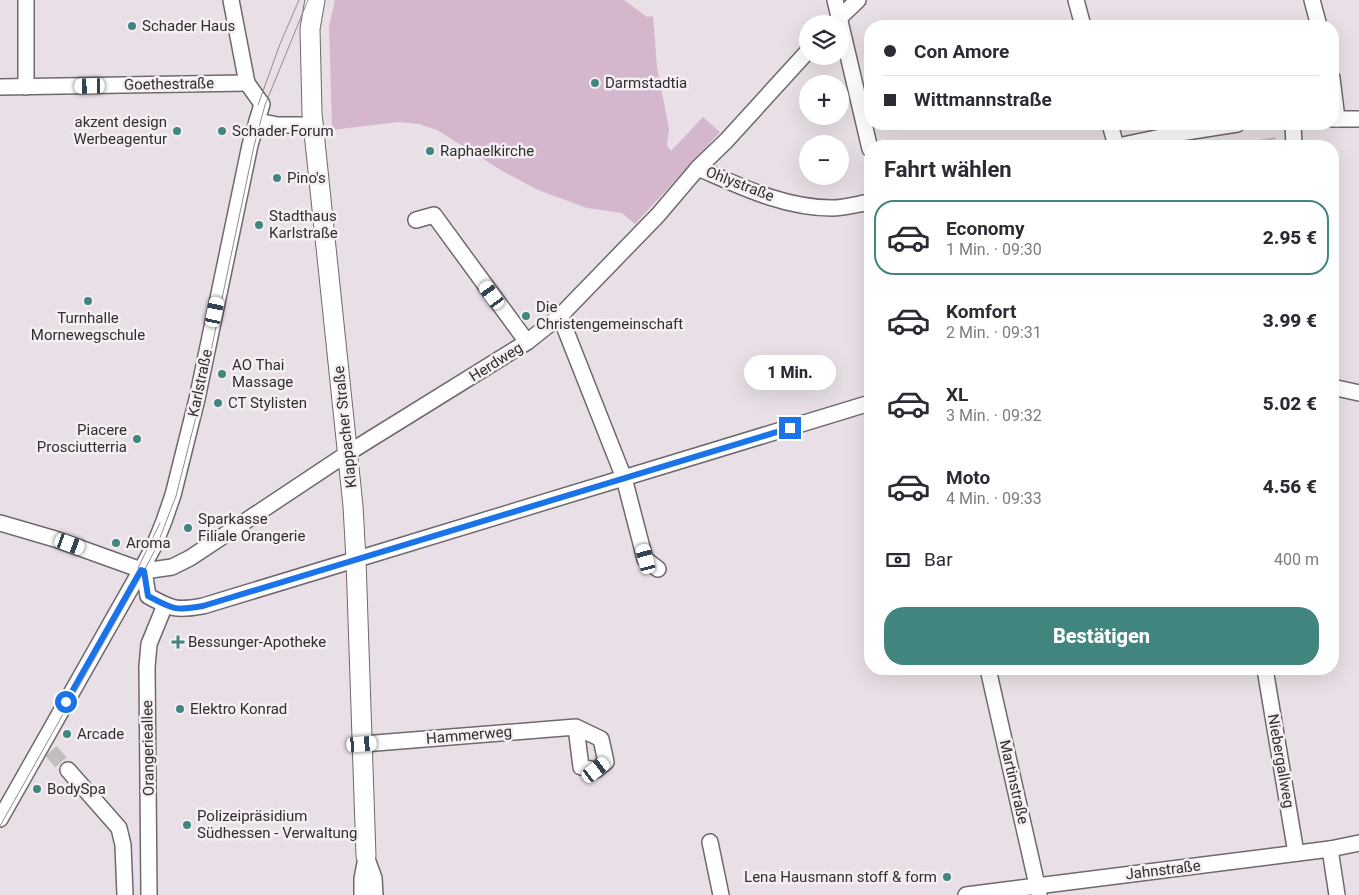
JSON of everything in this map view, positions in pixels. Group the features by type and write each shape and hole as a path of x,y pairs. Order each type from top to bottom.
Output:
{"street":[{"path":"26,0 26,87"},
{"path":"231,0 247,83"},
{"name":"Klappacher Straße","path":"314,0 310,29 312,125 348,453 356,560 366,856 362,879 362,895"},
{"path":"835,0 836,15"},
{"path":"842,15 858,0"},
{"path":"1076,0 1081,20"},
{"path":"1312,0 1317,20"},
{"name":"Herdweg","path":"142,570 172,567 190,558 348,453 527,342 560,316 658,215 698,168 726,141 799,61"},
{"path":"848,65 864,126"},
{"name":"Goethestraße","path":"0,87 247,83"},
{"name":"Karlstraße","path":"0,819 47,747 142,570 154,546 173,495 200,388 234,222 262,104 247,83"},
{"path":"1339,119 1359,119"},
{"path":"257,121 278,125 312,125"},
{"path":"1146,140 1199,130"},
{"name":"Ohlystraße","path":"698,168 769,198 810,206 834,208 864,203"},
{"path":"416,220 434,215 527,342"},
{"path":"560,316 624,478 646,559 658,569"},
{"path":"1339,389 1359,393"},
{"path":"0,523 55,539 142,570 148,596 180,610 203,606 864,405"},
{"name":"Orangerieallee","path":"149,895 147,667 149,644 165,605"},
{"name":"Martinstraße","path":"989,675 1038,891"},
{"name":"Niebergallweg","path":"1266,675 1296,853"},
{"name":"Hammerweg","path":"362,744 576,727"},
{"path":"68,770 119,828 123,845 125,895"},
{"path":"710,842 721,895"},
{"name":"Jahnstraße","path":"966,895 1038,891 1359,843"},
{"path":"1330,848 1338,895"},
{"name":"Klappacher Straße","path":"366,856 374,878 375,895"}],"shaded area":[{"path":"335,0 624,0 647,17 653,16 657,67 669,129 667,146 671,151 703,117 720,132 635,224 622,213 587,208 538,190 504,172 437,130 419,124 399,122 332,130 329,26"},
{"path":"1275,137 1276,140 1258,140"}],"tunnel":[{"path":"51,751 68,770"}],"tram line":[{"path":"258,105 280,44 299,0"},
{"path":"0,826 144,571 156,548 176,496 203,389 254,146 265,105 308,0"},
{"path":"138,568 160,523"}],"place":[{"name":"Schader Haus","path":"132,26"},
{"name":"Darmstadtia","path":"595,83"},
{"name":"akzent design Werbeagentur","path":"177,131"},
{"name":"Schader Forum","path":"222,131"},
{"name":"Raphaelkirche","path":"430,151"},
{"name":"Pino's","path":"277,178"},
{"name":"Stadthaus Karlstraße","path":"259,225"},
{"name":"Turnhalle Mornewegschule","path":"88,301"},
{"name":"Die Christengemeinschaft","path":"526,316"},
{"name":"AO Thai Massage","path":"222,374"},
{"name":"CT Stylisten","path":"218,403"},
{"name":"Piacere Prosciutterria","path":"137,439"},
{"name":"Sparkasse Filiale Orangerie","path":"188,528"},
{"name":"Aroma","path":"116,543"},
{"name":"Bessunger-Apotheke","path":"178,642"},
{"name":"Elektro Konrad","path":"180,709"},
{"name":"Arcade","path":"67,734"},
{"name":"BodySpa","path":"37,789"},
{"name":"Polizeipräsidium Südhessen - Verwaltung","path":"187,825"},
{"name":"Lena Hausmann stoff & form","path":"947,877"}],"route":[{"path":"66,702 141,570 144,571 148,596 180,610 203,606 790,428"}]}
